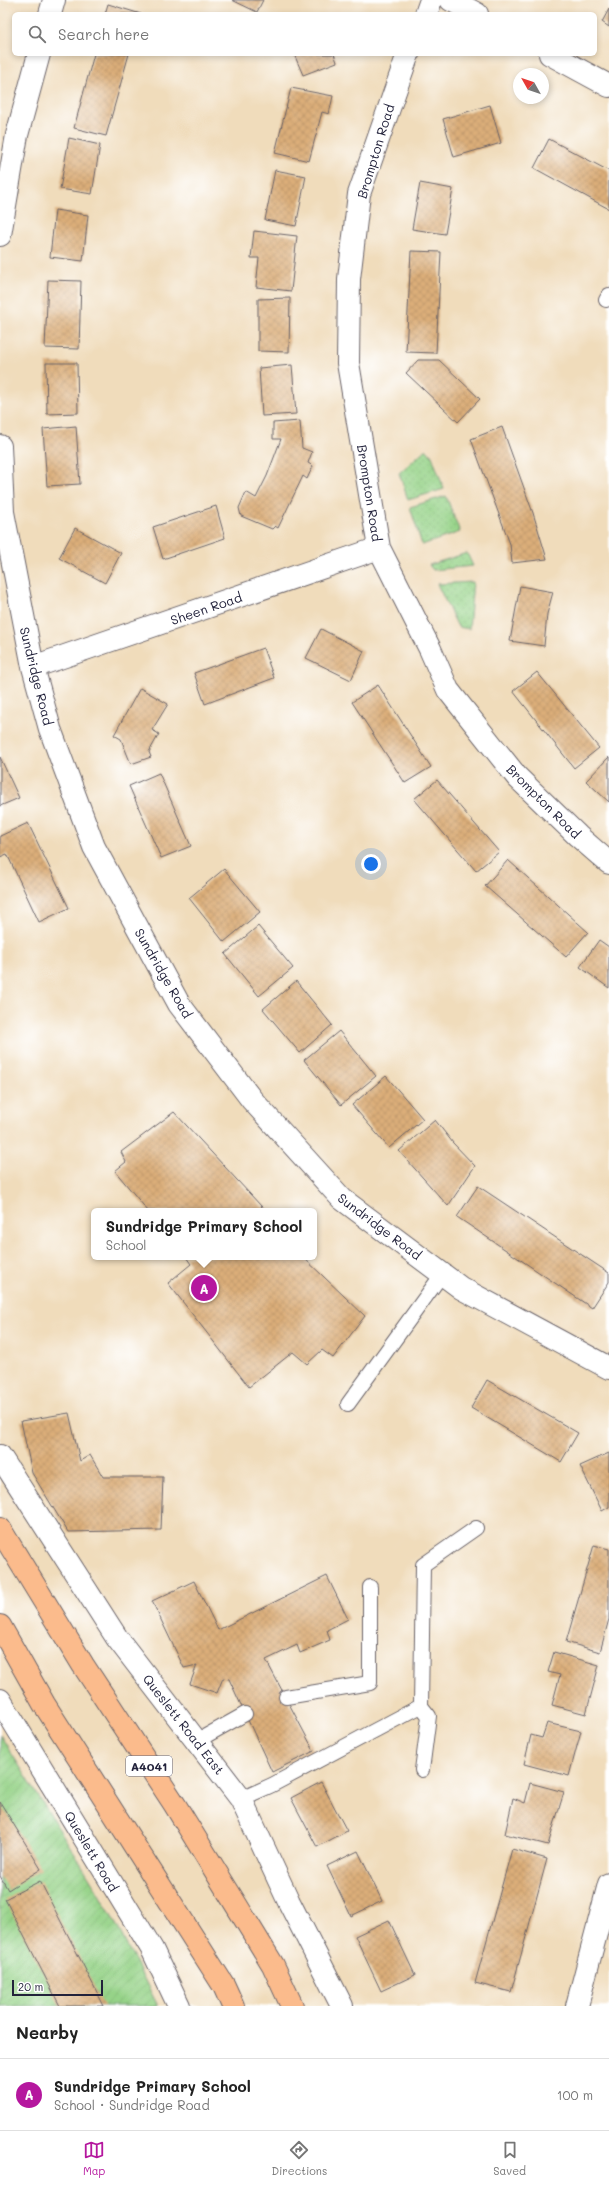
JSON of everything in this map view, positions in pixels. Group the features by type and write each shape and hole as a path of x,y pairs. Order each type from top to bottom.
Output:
{"highway":[{"name":"A4041","path":"0,1529 83,1665 175,1805 273,1966 292,2006"},
{"path":"0,1626 44,1704 224,1986 233,2006"}],"street":[{"path":"51,12 54,0"},
{"path":"427,12 431,0"},
{"path":"452,0 473,12"},
{"path":"0,234 17,135 38,56"},
{"name":"Brompton Road","path":"407,56 359,194 349,279 348,363 379,548 430,649 448,690 518,777 578,836 609,863"},
{"path":"554,56 609,86"},
{"name":"Sundridge Road","path":"0,446 3,512 33,667 50,729 94,848 179,1004 252,1100 342,1199 461,1288 609,1368"},
{"name":"Sheen Road","path":"33,667 379,548"},
{"name":"Queslett Road East","path":"0,1456 117,1638 195,1742 221,1771 241,1799 289,1902 342,2006"},
{"name":"Queslett Road","path":"0,1700 152,1949 179,2006"},
{"path":"577,2006 609,1884"}],"lane":[{"path":"348,1404 442,1273"},
{"path":"422,1770 429,1716 421,1706 423,1565 476,1528"},
{"path":"286,1697 370,1683 370,1587"},
{"path":"241,1799 272,1785 421,1706"},
{"path":"195,1742 245,1714"}],"green space":[{"path":"426,449 432,456 444,489 408,500 399,473"},
{"path":"446,496 460,532 422,545 410,507"},
{"path":"467,553 473,566 433,570 429,565"},
{"path":"473,582 469,629 458,627 437,584"},
{"path":"0,1735 91,1880 117,1926 158,2006 0,2006"}],"building":[{"path":"232,0 263,0 257,12"},
{"path":"108,4 134,12 106,12"},
{"path":"609,9 609,27 602,22"},
{"path":"93,56 128,56 106,136 74,128"},
{"path":"295,56 335,56 337,62 303,75"},
{"path":"291,88 333,96 329,114 322,112 309,161 275,153"},
{"path":"490,105 501,143 454,157 443,119"},
{"path":"69,138 100,145 92,194 60,189"},
{"path":"549,139 609,171 609,209 534,168"},
{"path":"275,170 306,176 296,226 265,220"},
{"path":"420,183 453,189 445,234 412,229"},
{"path":"55,210 88,215 83,261 50,257"},
{"path":"254,231 297,236 291,291 256,287 259,258 251,258"},
{"path":"411,251 441,252 436,353 406,352"},
{"path":"48,280 81,281 79,349 45,348"},
{"path":"290,298 289,352 258,351 258,299"},
{"path":"418,360 439,360 480,399 458,422 406,373"},
{"path":"46,363 77,363 78,413 47,414"},
{"path":"292,365 296,414 262,416 259,368"},
{"path":"300,421 302,448 312,452 308,463 313,466 307,479 303,476 278,528 275,526 272,529 241,516 239,508 246,492 256,498 267,476 281,439 273,439 273,423"},
{"path":"76,426 80,484 47,486 43,429"},
{"path":"502,427 533,513 547,559 512,563 510,544 471,439"},
{"path":"216,506 225,538 163,559 153,527"},
{"path":"75,528 121,553 105,583 59,558"},
{"path":"520,586 553,592 547,614 544,646 510,641"},
{"path":"321,629 364,651 351,680 306,658"},
{"path":"263,648 274,678 205,704 194,673"},
{"path":"537,672 599,748 574,768 513,691"},
{"path":"378,685 431,767 405,783 352,702"},
{"path":"140,688 168,704 152,730 159,734 149,752 151,757 131,764 121,739 114,735"},
{"path":"0,757 19,798 0,806"},
{"path":"609,757 609,802 586,781"},
{"path":"159,773 191,846 161,858 129,786"},
{"path":"437,780 499,852 476,871 414,799"},
{"path":"28,823 69,908 39,922 7,854 0,857 0,836"},
{"path":"508,860 588,932 566,957 485,886"},
{"path":"224,869 260,912 224,942 189,898"},
{"path":"258,926 293,968 259,996 225,954"},
{"path":"599,940 609,947 609,988 580,967"},
{"path":"296,981 332,1025 300,1053 263,1009"},
{"path":"339,1031 376,1076 341,1105 304,1060"},
{"path":"386,1076 423,1119 389,1148 352,1105"},
{"path":"174,1112 264,1208 146,1208 115,1171 126,1162 121,1152"},
{"path":"435,1120 453,1143 475,1166 448,1206 399,1151"},
{"path":"478,1186 609,1273 609,1282 592,1308 457,1217"},
{"path":"188,1260 306,1260 365,1316 333,1358 322,1350 307,1364 293,1352 249,1387 168,1283 191,1264"},
{"path":"487,1380 578,1433 561,1462 471,1408"},
{"path":"69,1413 80,1461 90,1455 103,1477 163,1477 161,1530 68,1532 32,1473 21,1421"},
{"path":"609,1453 609,1507 602,1511 580,1466"},
{"path":"594,1545 609,1549 609,1619 600,1652 566,1642"},
{"path":"327,1576 348,1619 327,1630 330,1640 300,1653 297,1645 266,1660 314,1751 272,1772 229,1679 223,1678 217,1693 190,1684 197,1665 184,1668 152,1601 194,1581 218,1630"},
{"path":"554,1652 599,1665 586,1714 552,1705 560,1675 548,1672"},
{"path":"547,1723 581,1731 569,1776 524,1764 531,1735 542,1738"},
{"path":"321,1782 347,1831 317,1847 291,1798"},
{"path":"530,1783 564,1792 548,1845 505,1834 513,1798 525,1803"},
{"path":"0,1802 41,1869 8,1890 0,1876"},
{"path":"512,1849 547,1859 511,1992 475,1983"},
{"path":"358,1851 382,1901 351,1916 327,1866"},
{"path":"40,1881 104,2006 60,2006 5,1899"},
{"path":"389,1920 415,1975 381,1991 355,1936"}],"place":[{"name":"Sundridge Primary School","path":"204,1288"}]}
